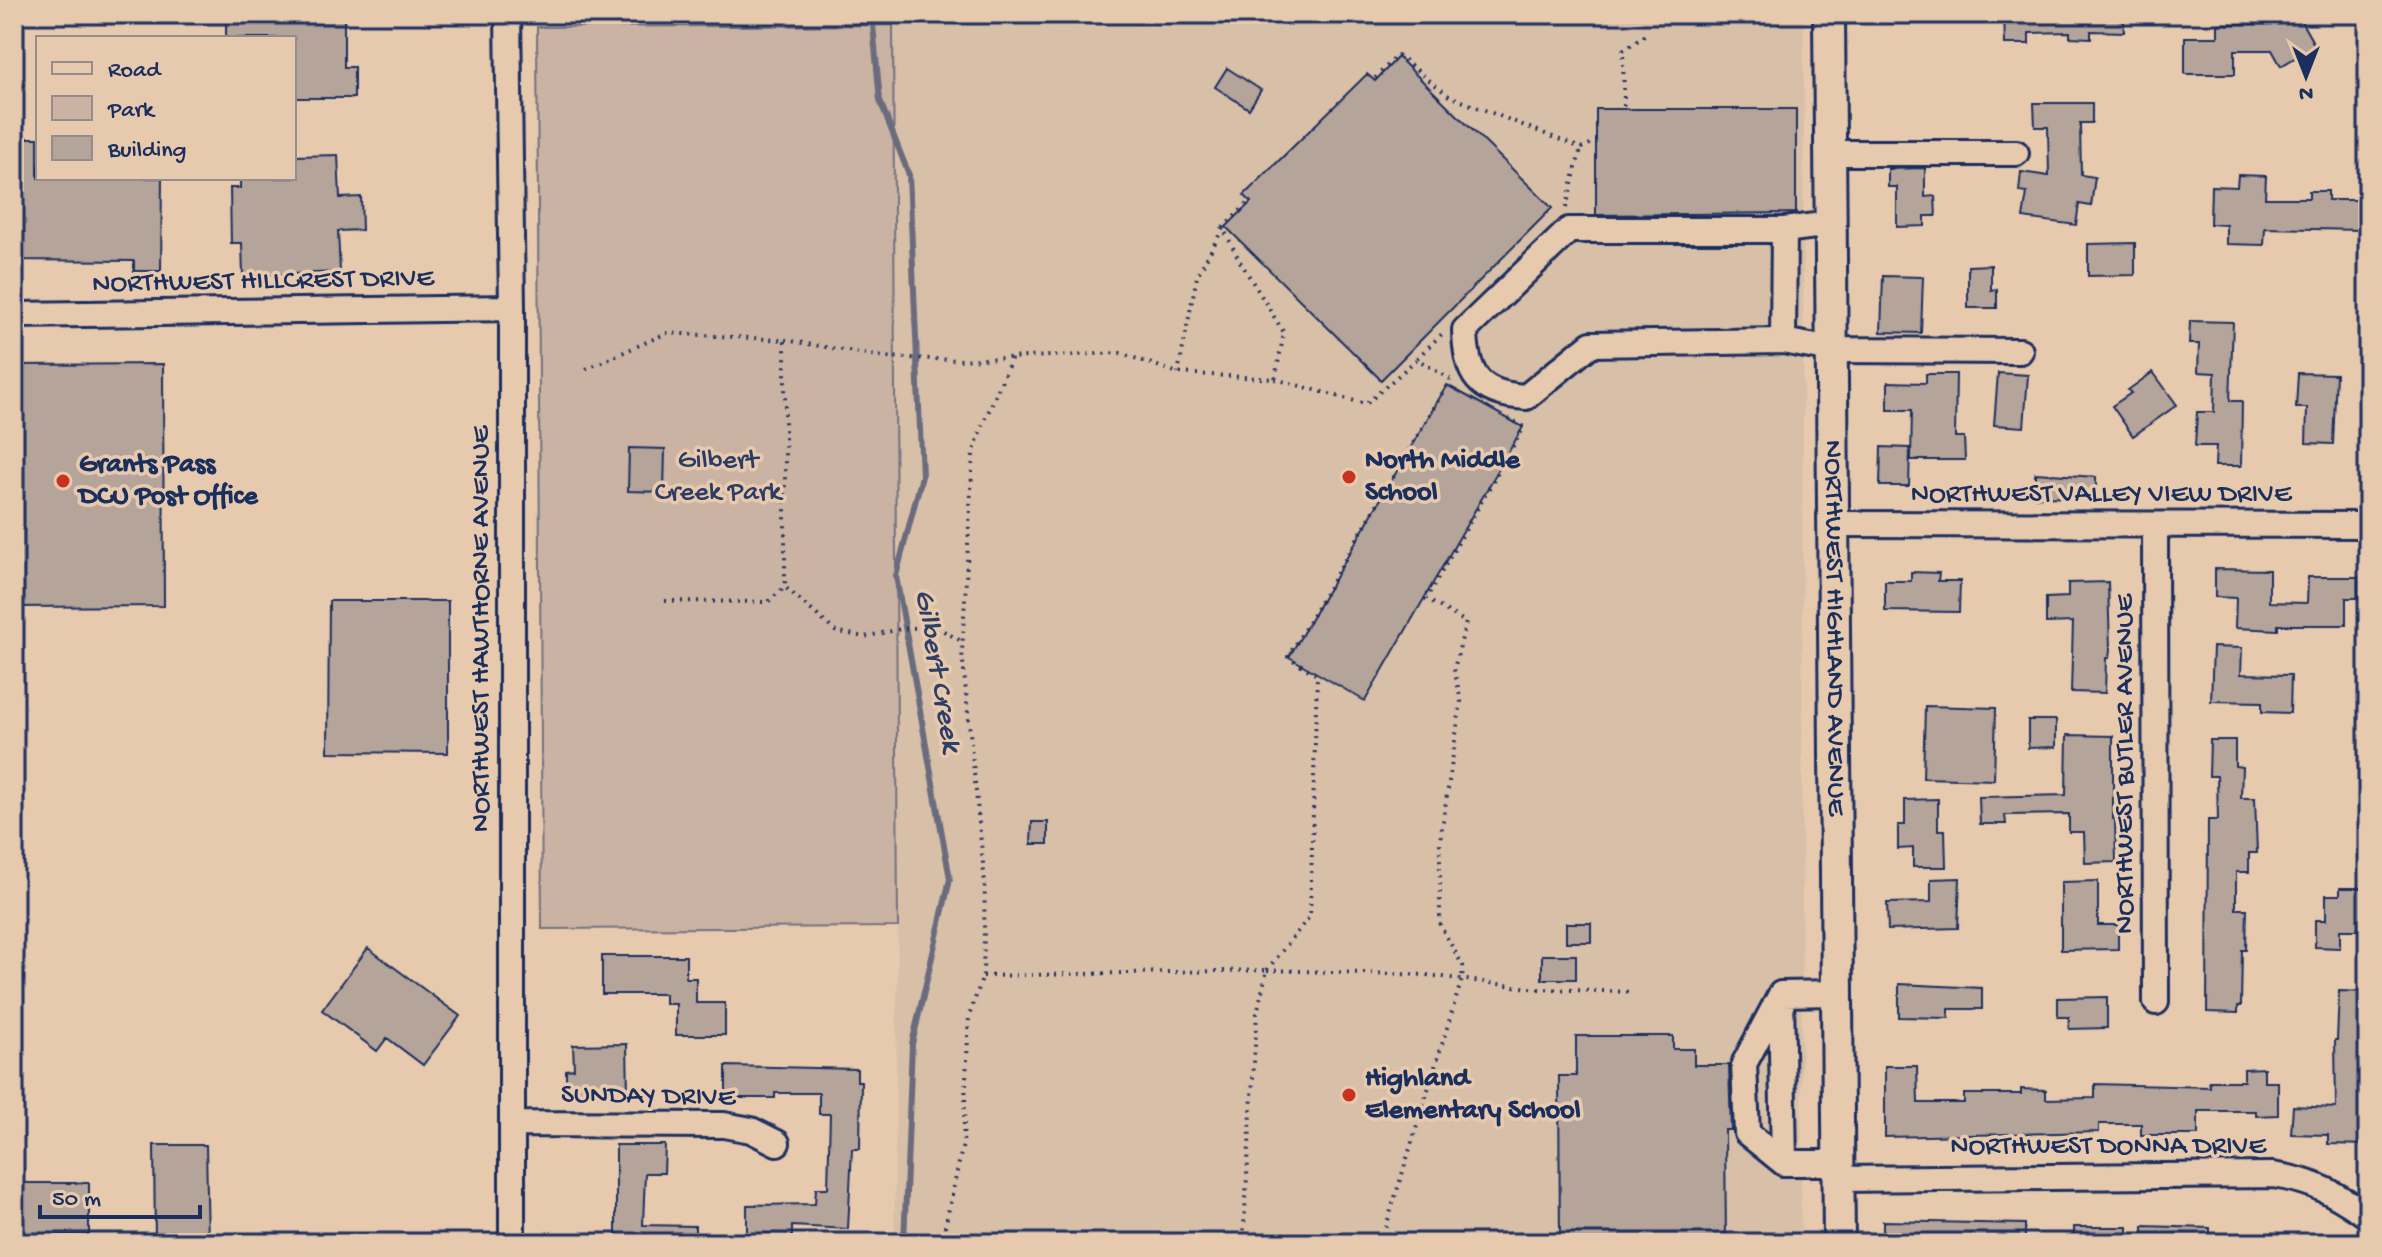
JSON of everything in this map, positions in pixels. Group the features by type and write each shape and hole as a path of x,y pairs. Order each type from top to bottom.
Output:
{"main road":[{"name":"NORTHWEST HIGHLAND AVENUE","path":"1829,14 1839,1243"}],"street":[{"name":"NORTHWEST HAWTHORNE AVENUE","path":"508,14 512,308 512,1243"},
{"path":"1830,153 2016,153"},
{"path":"1831,224 1784,230 1569,230 1465,330 1466,360 1481,382 1501,395 1526,397 1591,344 1783,341 1832,350 2020,351"},
{"path":"1783,341 1784,230"},
{"name":"NORTHWEST HILLCREST DRIVE","path":"14,315 512,308"},
{"name":"NORTHWEST VALLEY VIEW DRIVE","path":"1835,524 2368,525"},
{"name":"NORTHWEST BUTLER AVENUE","path":"2155,526 2156,1002"},
{"path":"1781,994 1837,993"},
{"path":"1781,994 1784,1163"},
{"path":"1781,994 1744,1064 1747,1133 1784,1163"},
{"name":"SUNDAY DRIVE","path":"513,1124 724,1125 751,1130 777,1143"},
{"name":"NORTHWEST DONNA DRIVE","path":"1784,1163 1838,1171 2273,1175 2303,1179 2334,1192 2368,1216"}],"path":[{"path":"1624,106 1623,50 1649,33"},
{"path":"1375,78 1398,55 1449,96 1581,148 1595,142"},
{"path":"1178,373 1197,276 1223,228 1248,203"},
{"path":"1223,228 1284,333 1275,379"},
{"path":"586,369 667,333 785,340 902,358 1120,353 1178,373 1275,379 1366,404 1417,359 1450,379 1481,382"},
{"path":"665,601 768,602 785,587 785,340"},
{"path":"946,1243 945,1227 963,1144 969,1016 983,976 985,883 963,642 973,454 1012,357"},
{"path":"1243,1243 1257,1013 1267,970 1310,916 1317,675 1288,657 1450,379"},
{"path":"1381,1243 1462,979 1463,966 1440,925 1440,841 1461,701 1454,669 1466,622 1426,599 1524,427 1499,413"},
{"path":"785,587 835,631 864,637 935,626 963,642"},
{"path":"983,976 1267,970 1426,975 1539,989 1633,992"}],"shaded area":[{"name":"North Middle School","path":"1167,14 1804,14 1801,1243 894,1243 898,927 893,25 1166,27"}],"green space":[{"name":"Gilbert Creek Park","path":"893,25 898,927 542,929 537,27"}],"building":[{"path":"226,14 344,14 344,67 354,67 354,98 296,98 296,36 226,36"},
{"path":"2004,14 2124,14 2124,32 2091,31 2091,38 2070,37 2070,32 2029,33 2029,44 2005,44"},
{"path":"2272,14 2297,14 2315,46 2281,66 2272,50 2235,50 2235,74 2185,74 2185,37 2218,37 2218,24 2278,24"},
{"path":"1398,57 1552,208 1381,380 1226,227 1251,202 1244,195 1367,74 1375,81"},
{"path":"1227,68 1261,90 1249,109 1215,87"},
{"path":"2034,103 2092,103 2092,123 2080,123 2081,175 2095,177 2091,206 2079,204 2076,225 2023,218 2027,193 2019,192 2021,172 2049,176 2048,127 2035,127"},
{"path":"1596,109 1796,109 1796,213 1596,215"},
{"path":"14,138 36,138 36,180 162,180 161,271 134,271 134,261 14,260"},
{"path":"338,155 340,198 361,197 362,230 338,231 340,272 243,276 242,243 231,243 230,188 240,188 240,180 296,180 296,156"},
{"path":"1925,168 1925,197 1935,196 1936,216 1925,216 1925,226 1897,227 1897,187 1888,187 1888,169"},
{"path":"2238,175 2266,176 2265,198 2309,198 2309,191 2328,191 2328,200 2361,200 2361,230 2265,228 2264,245 2226,244 2226,225 2210,224 2211,186 2237,187"},
{"path":"2135,243 2135,275 2088,276 2088,244"},
{"path":"1991,265 1991,290 1997,289 1997,308 1968,308 1968,266"},
{"path":"1883,276 1923,277 1921,333 1881,332"},
{"path":"2190,321 2233,322 2230,401 2242,401 2241,466 2215,466 2216,446 2195,446 2197,412 2214,412 2215,373 2198,372 2199,344 2189,344"},
{"path":"163,364 164,606 14,607 14,365"},
{"path":"2153,372 2177,405 2133,436 2112,406"},
{"path":"1998,373 2028,375 2024,427 1994,425"},
{"path":"2298,373 2336,374 2333,444 2306,443 2307,408 2296,408"},
{"path":"1926,374 1956,374 1955,437 1964,437 1965,460 1911,460 1912,410 1888,410 1888,382 1926,383"},
{"path":"1447,385 1523,427 1365,701 1289,657"},
{"path":"1881,447 1910,448 1909,486 1880,486"},
{"path":"629,448 665,449 664,492 628,491"},
{"path":"2035,473 2096,477 2096,498 2035,497"},
{"path":"2215,569 2269,570 2269,602 2307,603 2308,577 2358,577 2358,598 2346,598 2346,625 2278,625 2278,630 2235,628 2236,598 2215,597"},
{"path":"1911,572 1939,573 1938,581 1960,581 1959,612 1885,611 1885,581 1911,581"},
{"path":"2108,582 2110,649 2109,658 2106,658 2105,693 2071,692 2073,622 2046,623 2046,598 2068,597 2068,583"},
{"path":"329,601 448,601 448,753 328,752"},
{"path":"2213,647 2242,648 2241,674 2291,675 2290,713 2262,712 2262,702 2211,701"},
{"path":"1925,706 1996,708 1994,780 1923,778"},
{"path":"2028,720 2056,720 2056,747 2028,748"},
{"path":"2067,735 2113,736 2116,862 2085,863 2084,832 2069,832 2069,814 2005,815 2006,824 1980,824 1979,797 2066,795"},
{"path":"2210,740 2235,740 2235,766 2242,767 2241,798 2255,798 2257,853 2249,853 2249,872 2236,872 2236,909 2247,909 2246,950 2242,950 2241,1006 2238,1006 2238,1013 2207,1012 2208,820 2218,820 2217,776 2209,776"},
{"path":"1938,799 1938,830 1945,830 1946,867 1913,867 1913,848 1898,849 1898,825 1905,825 1905,800"},
{"path":"1032,822 1048,822 1048,844 1031,844"},
{"path":"1960,878 1958,928 1888,930 1887,903 1931,902 1931,879"},
{"path":"2098,881 2098,925 2118,925 2118,949 2061,950 2061,882"},
{"path":"2340,888 2368,888 2368,930 2340,930 2340,948 2315,947 2315,920 2326,920 2326,895 2340,895"},
{"path":"1566,923 1591,923 1591,942 1566,942"},
{"path":"368,948 460,1016 423,1065 387,1038 377,1051 322,1010"},
{"path":"1542,955 1576,955 1576,979 1542,979"},
{"path":"602,956 686,956 686,978 696,978 696,1003 725,1003 725,1035 676,1035 676,1004 665,1004 665,994 602,994"},
{"path":"1899,984 1982,988 1982,1009 1949,1009 1949,1018 1899,1017"},
{"path":"2339,991 2368,992 2368,1145 2328,1144 2328,1135 2291,1134 2293,1106 2336,1108 2335,1040"},
{"path":"2107,997 2107,1028 2069,1029 2069,1017 2058,1017 2058,998"},
{"path":"1576,1036 1673,1036 1673,1049 1694,1049 1694,1065 1729,1065 1731,1130 1725,1130 1726,1243 1560,1243 1559,1076 1576,1076"},
{"path":"627,1044 628,1094 566,1095 566,1070 574,1069 573,1045"},
{"path":"726,1066 857,1069 857,1081 861,1081 860,1149 852,1149 848,1229 792,1226 792,1243 747,1243 747,1205 815,1204 816,1188 828,1188 830,1114 819,1114 819,1093 775,1093 775,1098 726,1098"},
{"path":"1885,1066 1917,1066 1918,1103 1964,1103 1964,1094 2021,1094 2021,1089 2046,1090 2046,1099 2095,1098 2095,1084 2210,1087 2209,1081 2244,1081 2244,1069 2264,1068 2264,1082 2278,1082 2278,1115 2256,1116 2256,1111 2198,1111 2198,1135 2141,1135 2141,1124 2099,1124 2099,1132 1885,1137"},
{"path":"154,1145 206,1145 208,1243 155,1243"},
{"path":"616,1145 665,1145 664,1173 645,1173 643,1225 695,1226 695,1243 616,1243"},
{"path":"14,1183 89,1183 89,1235 14,1235"},
{"path":"1883,1221 2025,1224 2025,1243 1883,1243"},
{"path":"2143,1226 2210,1228 2210,1243 2143,1243"},
{"path":"2074,1227 2128,1227 2128,1243 2074,1243"}],"waterway":[{"name":"Gilbert Creek","path":"872,14 880,101 909,175 922,476 896,576 950,879 912,1044 904,1243"}],"place":[{"name":"North Middle School","path":"1349,477"},
{"name":"Grants Pass DCU Post Office","path":"63,481"},
{"name":"Highland Elementary School","path":"1349,1095"}]}
